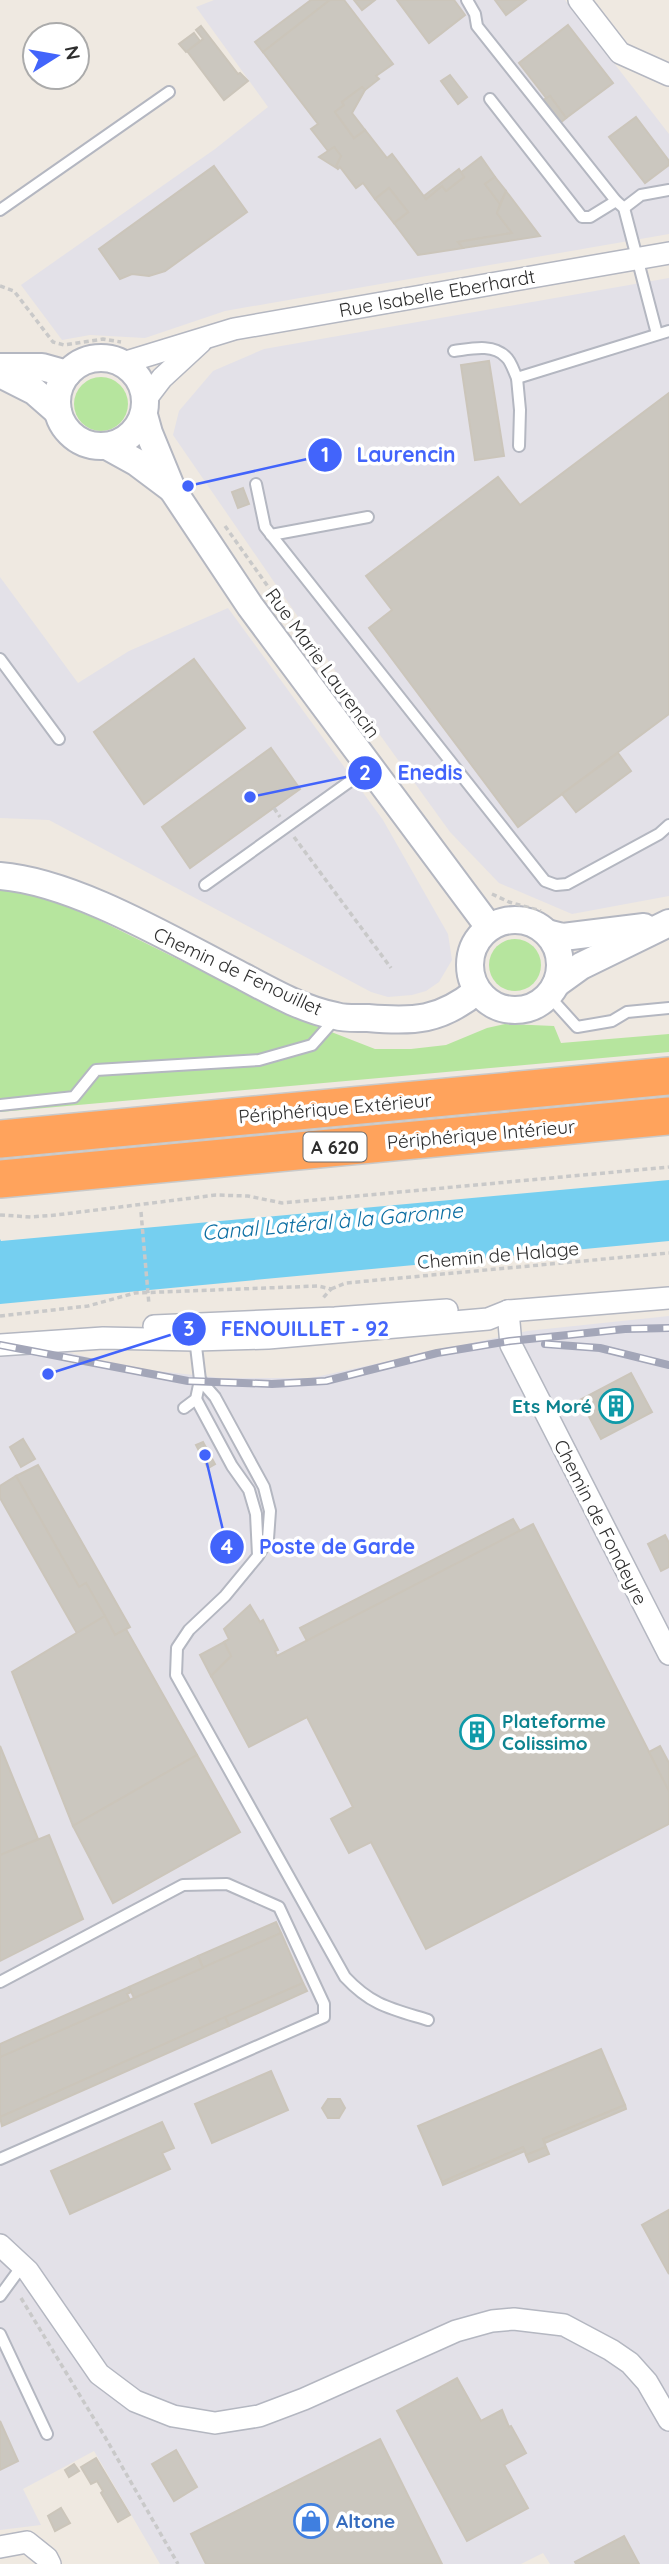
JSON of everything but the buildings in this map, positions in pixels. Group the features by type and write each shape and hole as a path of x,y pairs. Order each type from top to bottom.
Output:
{"highway":[{"name":"Périphérique Extérieur","path":"0,1139 669,1076"},
{"name":"Périphérique Intérieur","path":"0,1178 669,1116"}],"street":[{"path":"579,0 620,53 669,75"},
{"name":"Rue Isabelle Eberhardt","path":"127,353 247,327 669,253"},
{"name":"Rue Isabelle Eberhardt","path":"145,407 162,378 205,338"},
{"path":"127,353 142,385 145,407 139,426 120,443 107,446 91,446 76,439 65,427 58,412 60,386 67,374 79,364 93,359 127,353"},
{"path":"0,367 42,367 67,374"},
{"path":"0,373 34,391 58,412"},
{"name":"Rue Marie Laurencin","path":"145,407 149,433 172,489 250,606 489,927"},
{"name":"Rue Marie Laurencin","path":"107,446 136,462 172,489"},
{"name":"Chemin de Fenouillet","path":"0,876 23,878 96,905 301,1005 337,1017 396,1021 435,1017 460,1005 477,991"},
{"path":"546,923 537,925 512,919 489,927 476,940 469,957 470,975 477,991 489,1003 520,1011 536,1006 581,966 668,924"},
{"path":"546,923 563,937 668,924"},
{"path":"546,923 560,962 552,990"},
{"path":"0,1345 20,1336 46,1330 195,1332 485,1306 508,1311 669,1298"},
{"name":"Chemin de Fondeyre","path":"508,1311 511,1345 669,1654"},
{"path":"0,2245 25,2269 99,2374 135,2402 173,2416 215,2423 259,2416 304,2399 456,2331 492,2320 514,2319 564,2325 611,2350 630,2363 647,2382 669,2420"},
{"path":"0,2547 27,2543 47,2558 50,2564"}],"lane":[{"path":"467,0 475,14 477,26 620,204 663,333 517,378"},
{"path":"0,210 169,92"},
{"path":"490,99 579,215 590,217 641,195 669,190"},
{"path":"454,351 492,349 506,356 517,378 519,446"},
{"path":"256,484 265,527 545,881 556,885 567,884 659,834 669,825"},
{"path":"271,535 368,517"},
{"path":"0,659 59,739"},
{"path":"205,884 370,767"},
{"path":"552,990 577,1027 612,1021 627,1012 669,1007"},
{"path":"0,1105 75,1097 96,1070 259,1060 312,1045 337,1017"},
{"path":"195,1332 200,1380 196,1399 232,1466 249,1490 256,1514 258,1556"},
{"path":"200,1380 215,1396 264,1487 270,1511 268,1539 258,1556 225,1595 189,1630 177,1648 176,1675 345,1977 361,1994 384,2007 428,2020"},
{"path":"184,1408 196,1399"},
{"path":"0,1982 183,1885 227,1884 279,1907 324,2004 324,2017 0,2159"},
{"path":"0,2296 25,2269"},
{"path":"0,2334 47,2434"}],"path":[{"path":"0,286 14,291 53,342 64,345 103,339 127,353"},
{"name":"Rue Marie Laurencin","path":"223,523 319,658"},
{"path":"274,807 391,968"},
{"path":"492,894 546,923"},
{"path":"0,1215 31,1217 216,1195 248,1196 282,1203 669,1167"},
{"path":"140,1206 149,1305 153,1310"},
{"name":"Chemin de Halage","path":"0,1316 88,1306 135,1293 163,1290 318,1286 331,1289 346,1283 669,1253"},
{"path":"319,1302 331,1289"},
{"path":"25,2269 18,2292 178,2564"}],"shaded area":[{"path":"214,0 565,0 669,134 669,234 225,311 145,338 90,335 62,340 21,285 215,149 268,107 196,7"},
{"path":"669,278 669,896 572,914 499,883 450,832 362,710 173,435 179,411 213,371 264,349"},
{"path":"0,577 78,683 129,651 228,608 383,820 448,934 452,960 439,982 426,991 412,995 388,997 371,992 49,820 0,818"},
{"path":"669,1316 669,2564 550,2564 543,2553 521,2564 160,2564 94,2451 23,2489 41,2525 0,2530 0,1335 130,1368 221,1378 311,1378 527,1331"}],"green space":[{"path":"101,377 120,385 128,404 120,423 101,431 82,423 74,404 82,385"},
{"path":"0,890 37,894 97,919 298,1019 375,1049 446,1045 487,1028 505,1024 554,1026 561,1043 669,1034 669,1052 0,1112"},
{"path":"515,939 534,946 541,965 534,984 515,991 496,984 489,965 496,946"}],"water":[{"name":"Canal Latéral à la Garonne","path":"669,1180 669,1241 0,1304 0,1239"}],"railway":[{"path":"0,1345 188,1381 272,1384 326,1381 437,1353 510,1341 625,1329 669,1328"},
{"path":"545,1344 600,1348 669,1365"}],"place":[{"name":"Laurencin","path":"188,486"},
{"name":"Enedis","path":"250,797"},
{"name":"FENOUILLET - 92","path":"48,1374"},
{"name":"Ets Moré","path":"616,1406"},
{"name":"Poste de Garde","path":"205,1455"},
{"name":"Plateforme Colissimo","path":"477,1732"},
{"name":"Altone","path":"311,2521"}]}
